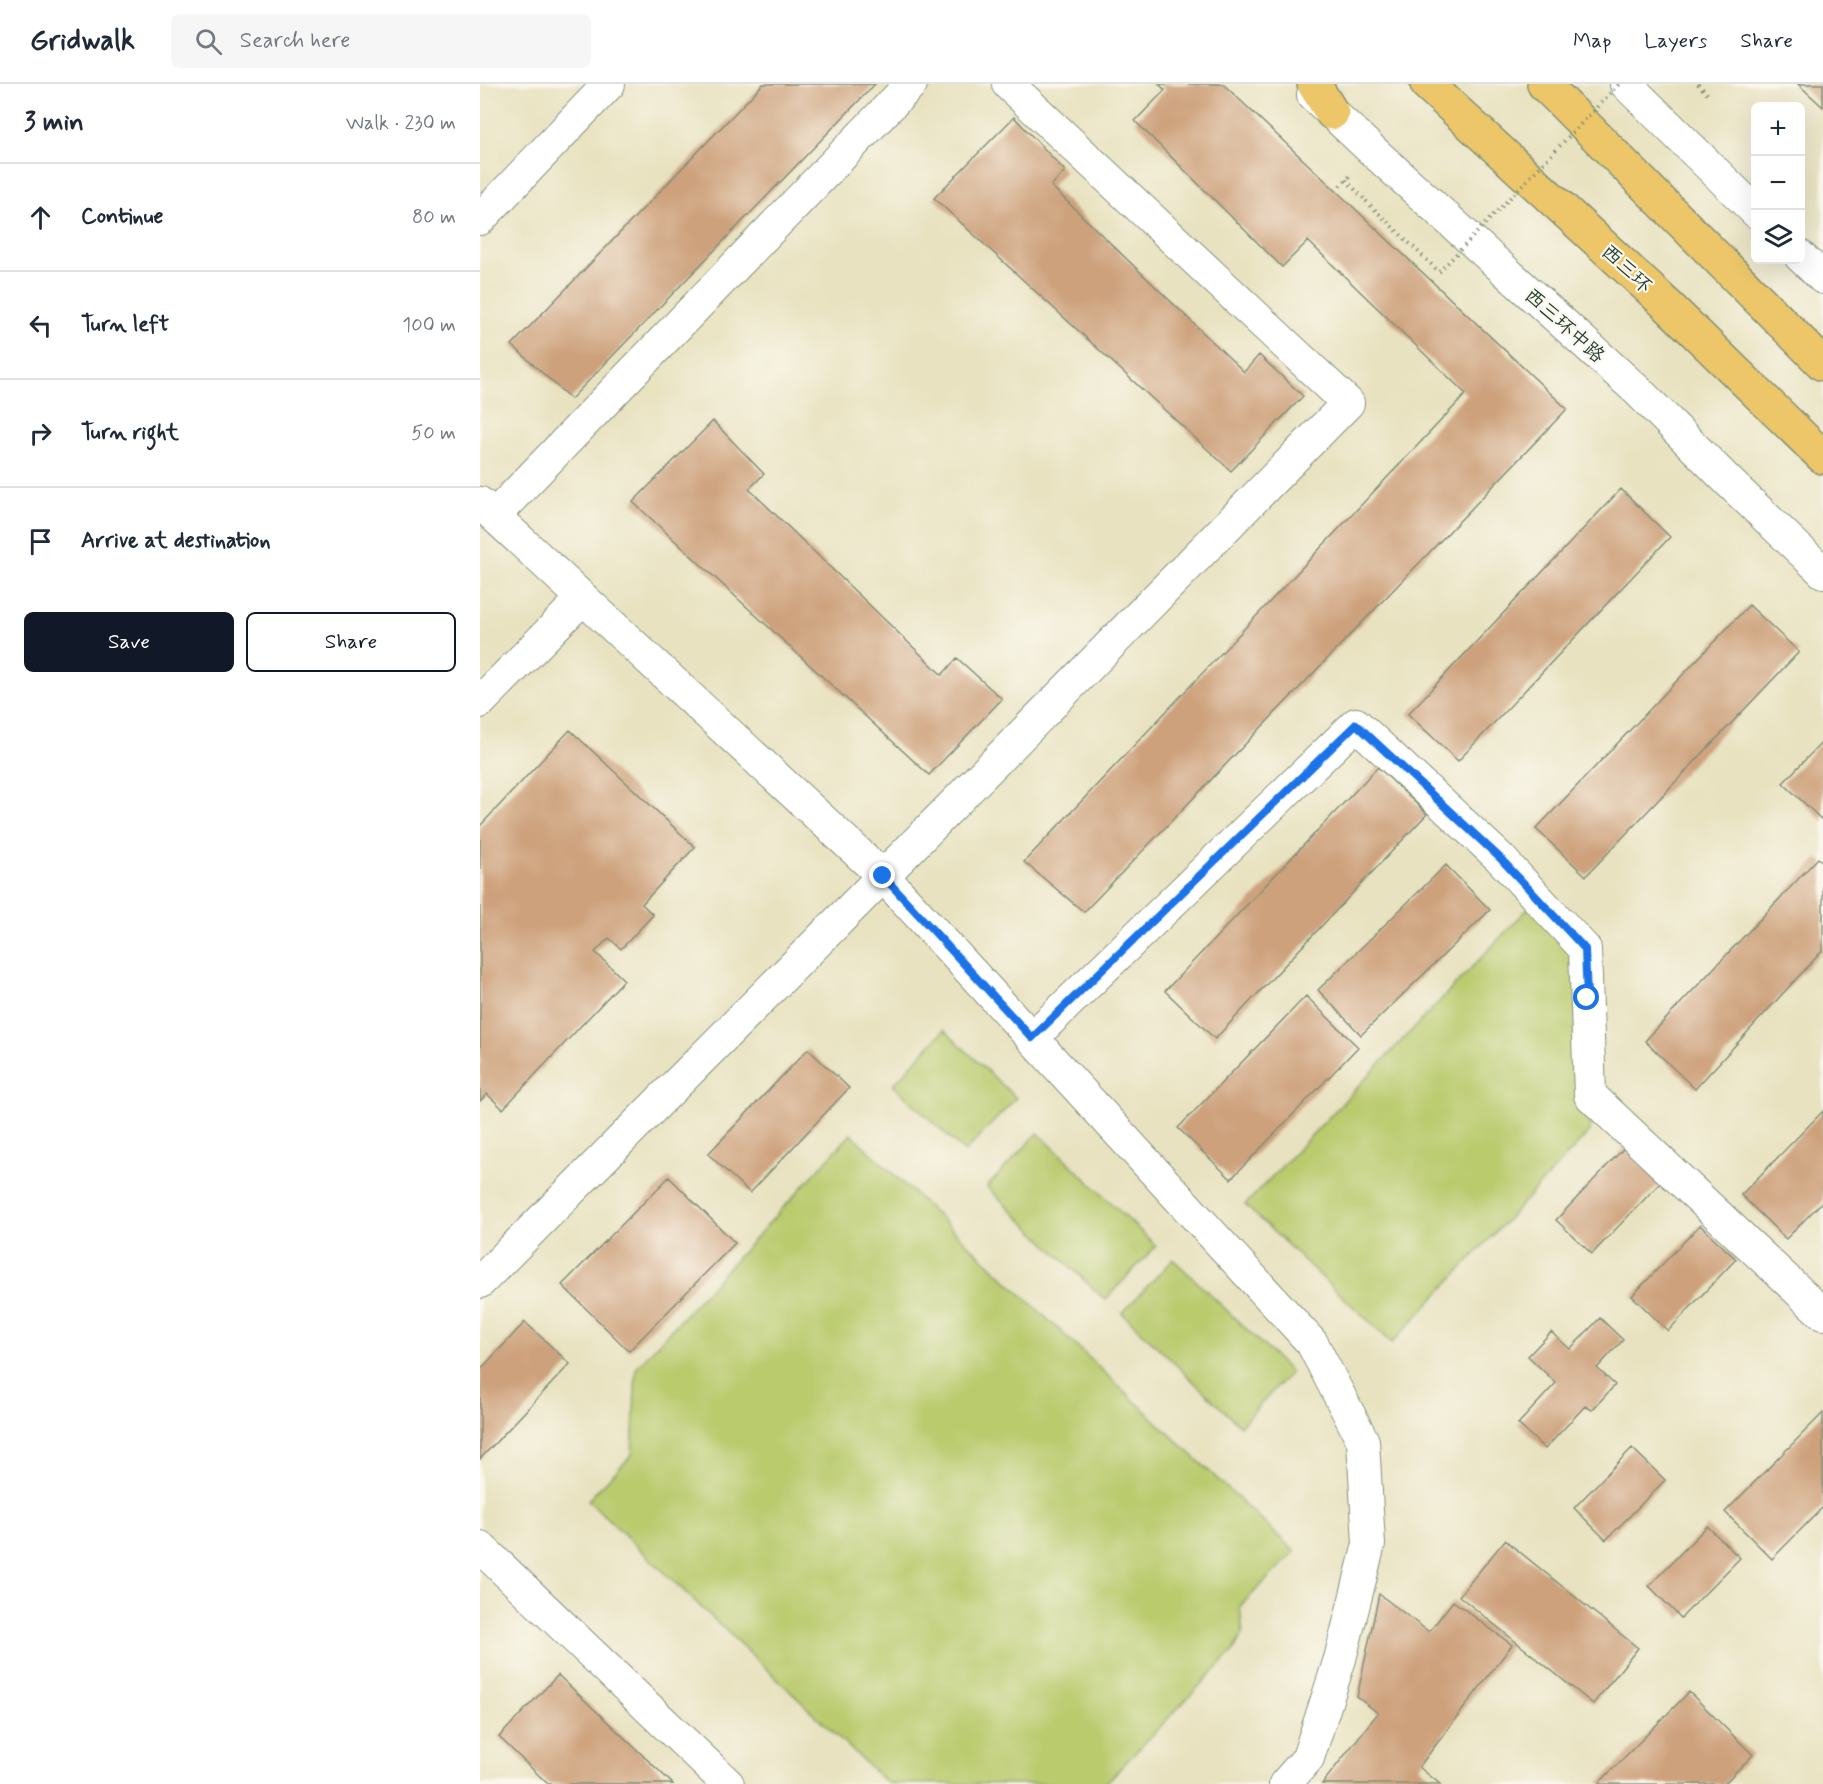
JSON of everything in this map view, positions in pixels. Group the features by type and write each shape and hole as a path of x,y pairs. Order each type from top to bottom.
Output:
{"highway":[{"path":"1314,84 1332,113"},
{"name":"西三环","path":"1427,84 1665,303 1823,457"},
{"path":"1544,84 1823,364"}],"street":[{"path":"480,219 609,84"},
{"path":"910,84 487,509 883,876 1312,1343 1363,1441 1369,1544 1340,1659 1308,1758 1285,1784"},
{"path":"480,1282 1348,403 1008,84"},
{"name":"西三环中路","path":"1302,84 1639,392 1823,572"},
{"path":"1626,84 1753,210"},
{"path":"1805,261 1823,278"},
{"path":"480,702 583,598"},
{"path":"1032,1038 1356,724 1500,858 1585,949 1590,1095 1823,1314"},
{"path":"480,1547 728,1784"}],"path":[{"path":"1346,180 1439,272 1619,84"},
{"path":"1698,84 1708,95"}],"green space":[{"path":"1538,898 1585,949 1590,1131 1392,1343 1245,1205"},
{"path":"944,1030 1016,1098 965,1152 893,1085"},
{"path":"1038,1133 1156,1246 1105,1300 987,1187"},
{"path":"851,1134 1295,1552 1240,1606 1243,1634 1233,1651 1105,1784 888,1784 588,1500 632,1455 636,1368"},
{"path":"1173,1259 1291,1372 1240,1426 1122,1313"}],"building":[{"path":"763,84 875,84 571,399 512,345"},
{"path":"1159,84 1223,84 1567,409 1084,912 1024,862 1466,394 1308,241 1282,267 1135,121 1165,90"},
{"path":"1798,84 1823,84 1823,107"},
{"path":"1014,117 1065,171 1051,186 1244,372 1259,355 1303,396 1231,471 934,198"},
{"path":"713,421 764,474 749,489 942,675 957,658 1002,699 929,775 633,502"},
{"path":"1621,489 1670,537 1458,761 1408,714"},
{"path":"1749,605 1799,652 1586,876 1536,829"},
{"path":"570,730 695,847 642,904 653,915 621,949 609,938 595,952 624,980 503,1109 487,1094 480,1101 480,826"},
{"path":"1823,741 1823,821 1783,783"},
{"path":"1378,767 1427,814 1215,1039 1165,991"},
{"path":"1818,858 1823,862 1823,950 1695,1089 1645,1041"},
{"path":"1446,865 1490,910 1361,1035 1318,990"},
{"path":"1306,996 1358,1047 1231,1179 1178,1128"},
{"path":"808,1049 849,1088 750,1193 708,1154"},
{"path":"1823,1111 1823,1201 1786,1239 1741,1195"},
{"path":"1624,1148 1660,1183 1592,1254 1556,1220"},
{"path":"669,1177 735,1243 629,1351 562,1285"},
{"path":"1700,1225 1736,1259 1668,1331 1632,1296"},
{"path":"1600,1318 1623,1340 1597,1368 1615,1385 1592,1410 1585,1406 1545,1449 1518,1424 1556,1383 1528,1356 1551,1332 1570,1349"},
{"path":"525,1322 570,1364 480,1459 480,1370"},
{"path":"1823,1413 1823,1507 1772,1559 1725,1512"},
{"path":"1632,1448 1665,1480 1606,1540 1574,1508"},
{"path":"1707,1526 1740,1558 1681,1618 1649,1586"},
{"path":"1505,1540 1638,1648 1593,1704 1459,1596"},
{"path":"1379,1594 1429,1632 1453,1601 1512,1645 1419,1767 1440,1784 1322,1784 1378,1713 1357,1697"},
{"path":"558,1675 673,1784 548,1784 499,1737"},
{"path":"1689,1692 1753,1755 1724,1784 1598,1784"}],"route":[{"path":"883,876 1032,1038 1356,724 1500,858 1585,949 1587,998"}]}
